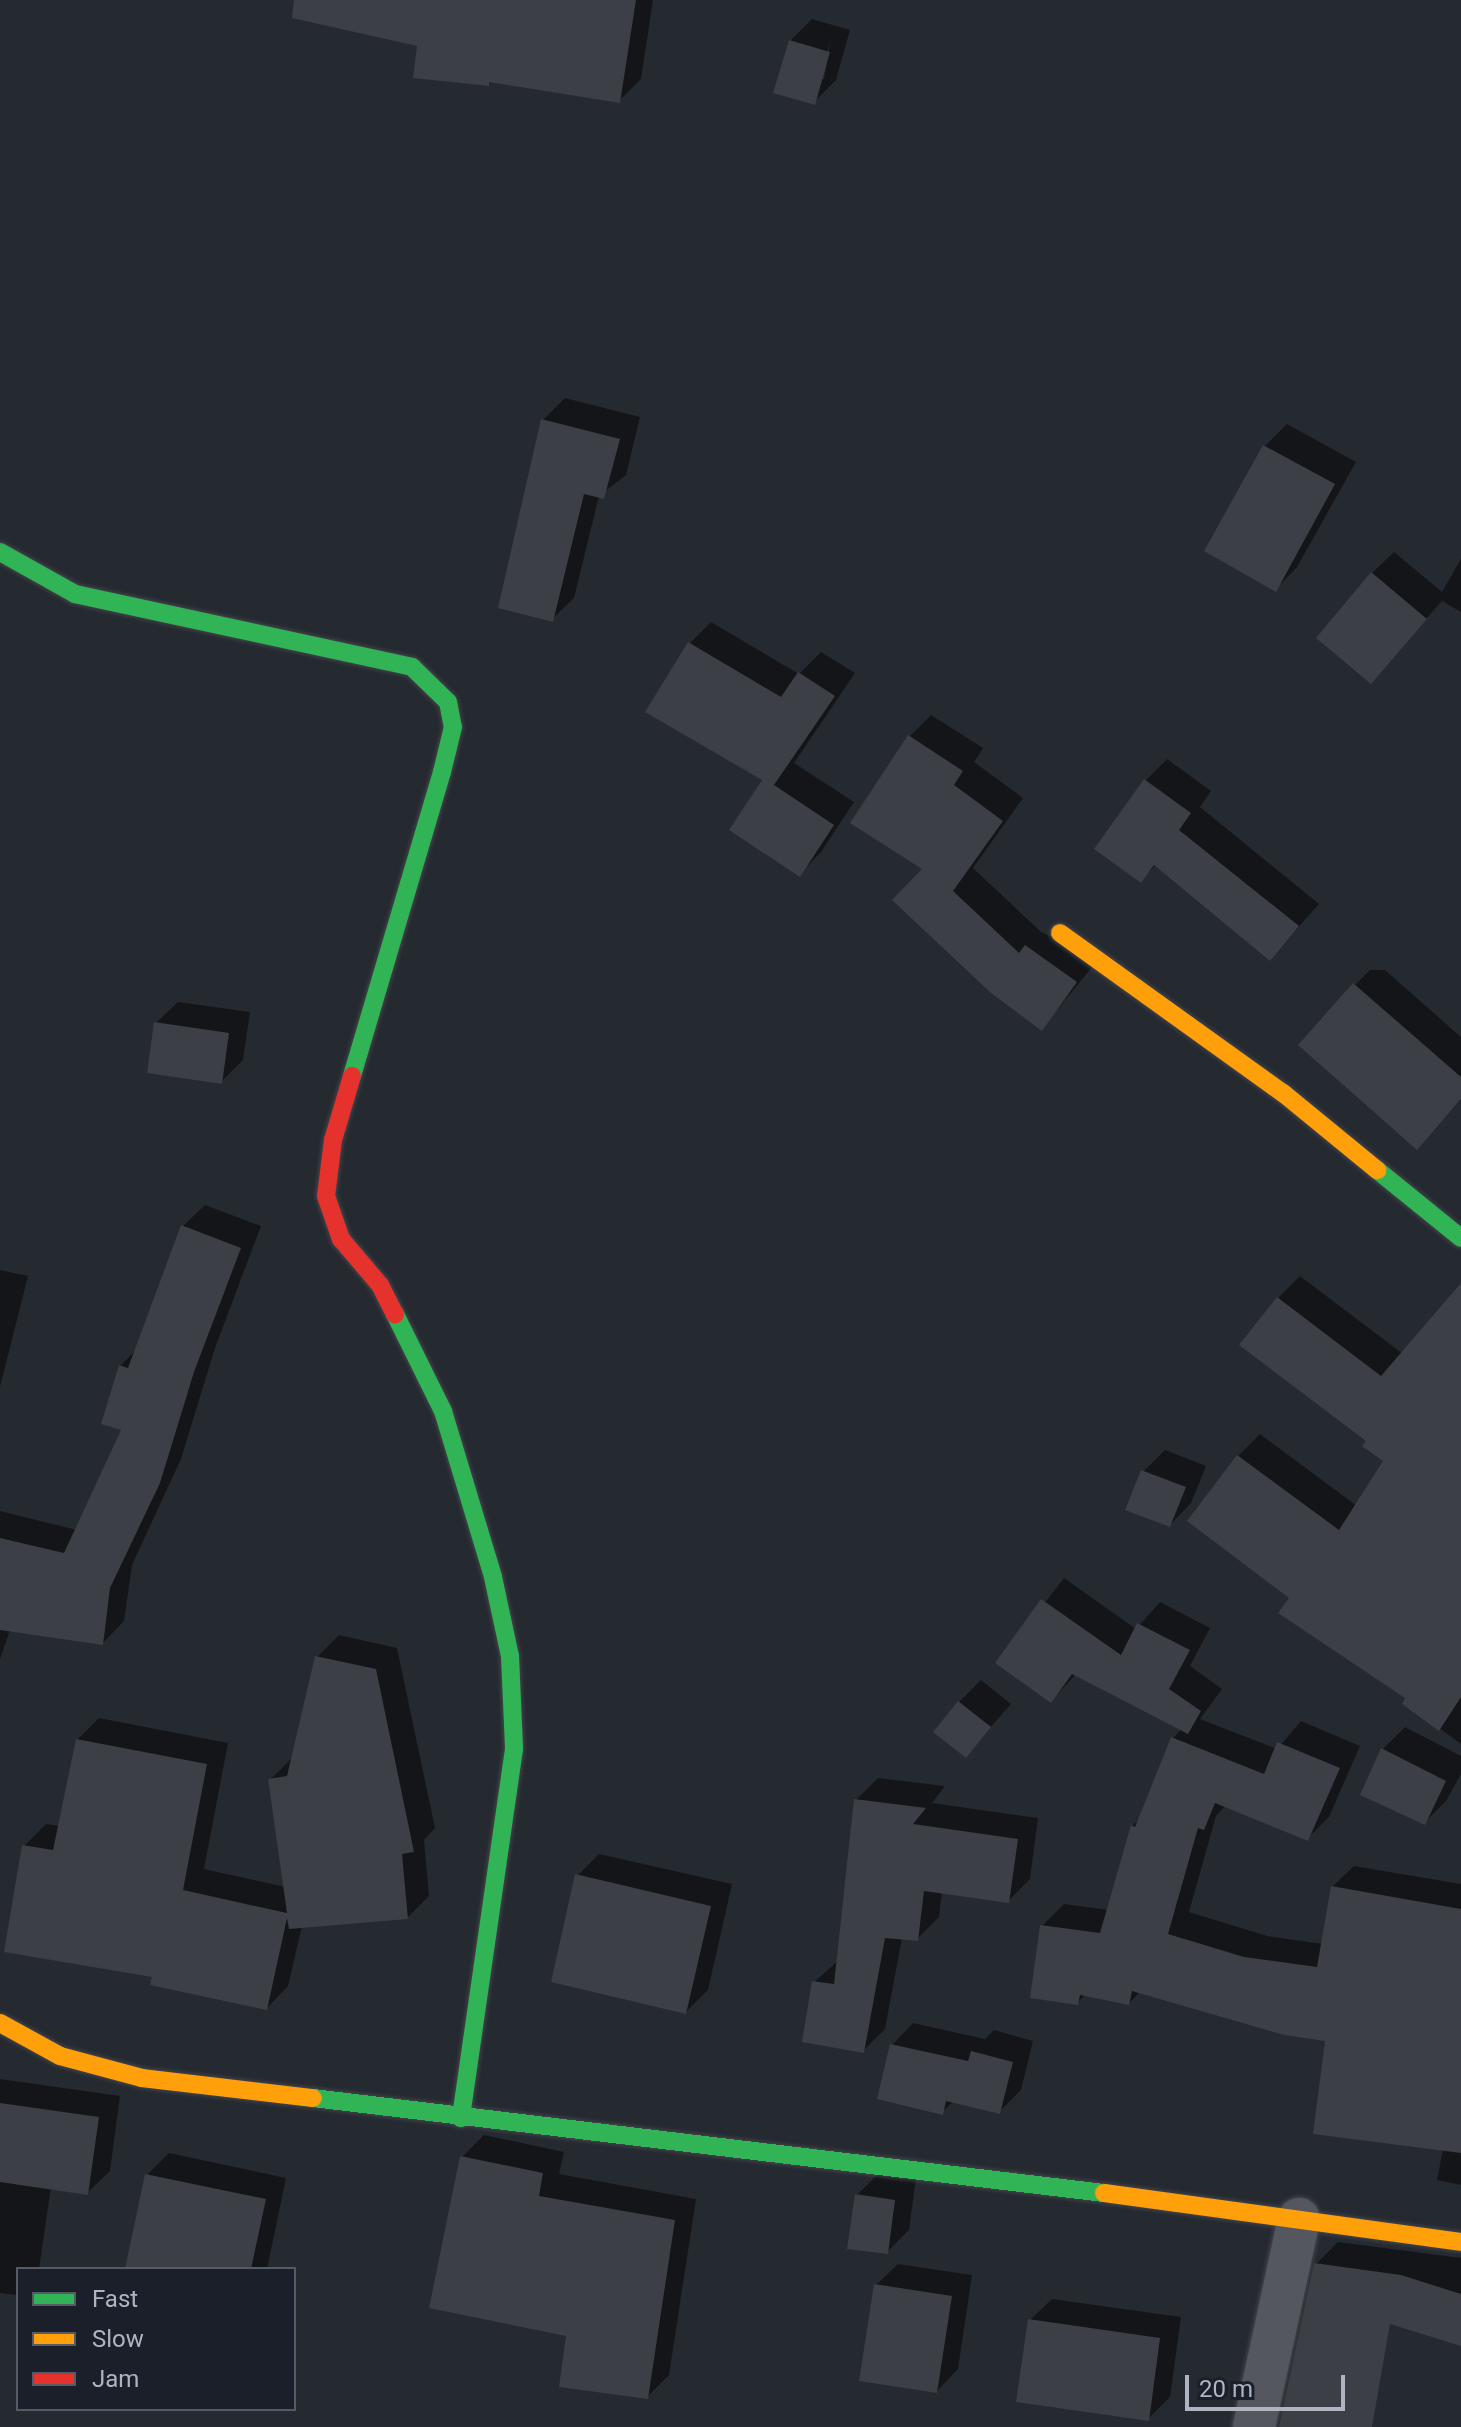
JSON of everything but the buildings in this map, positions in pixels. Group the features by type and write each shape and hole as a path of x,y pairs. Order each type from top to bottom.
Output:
{"street":[{"path":"0,552 75,594 412,667 448,702 453,727 442,772 333,1140 326,1196 341,1239 380,1285 443,1411 493,1577 510,1656 514,1749 461,2118"},
{"path":"1060,933 1283,1093 1461,1238"},
{"path":"0,2023 60,2056 142,2078 1299,2219 1461,2242"},
{"path":"1254,2427 1299,2219"}],"traffic: fast":[{"path":"0,552 75,594 412,667 448,702 453,727 442,772 352,1076"},
{"path":"1377,1170 1461,1238"},
{"path":"395,1314 443,1411 493,1577 510,1656 514,1749 461,2118"},
{"path":"313,2098 1104,2193"}],"traffic: slow":[{"path":"1060,933 1283,1093 1377,1170"},
{"path":"0,2023 60,2056 142,2078 313,2098"},
{"path":"1104,2193 1461,2242"}],"traffic: jam":[{"path":"352,1076 333,1140 326,1196 341,1239 380,1285 395,1314"}]}
